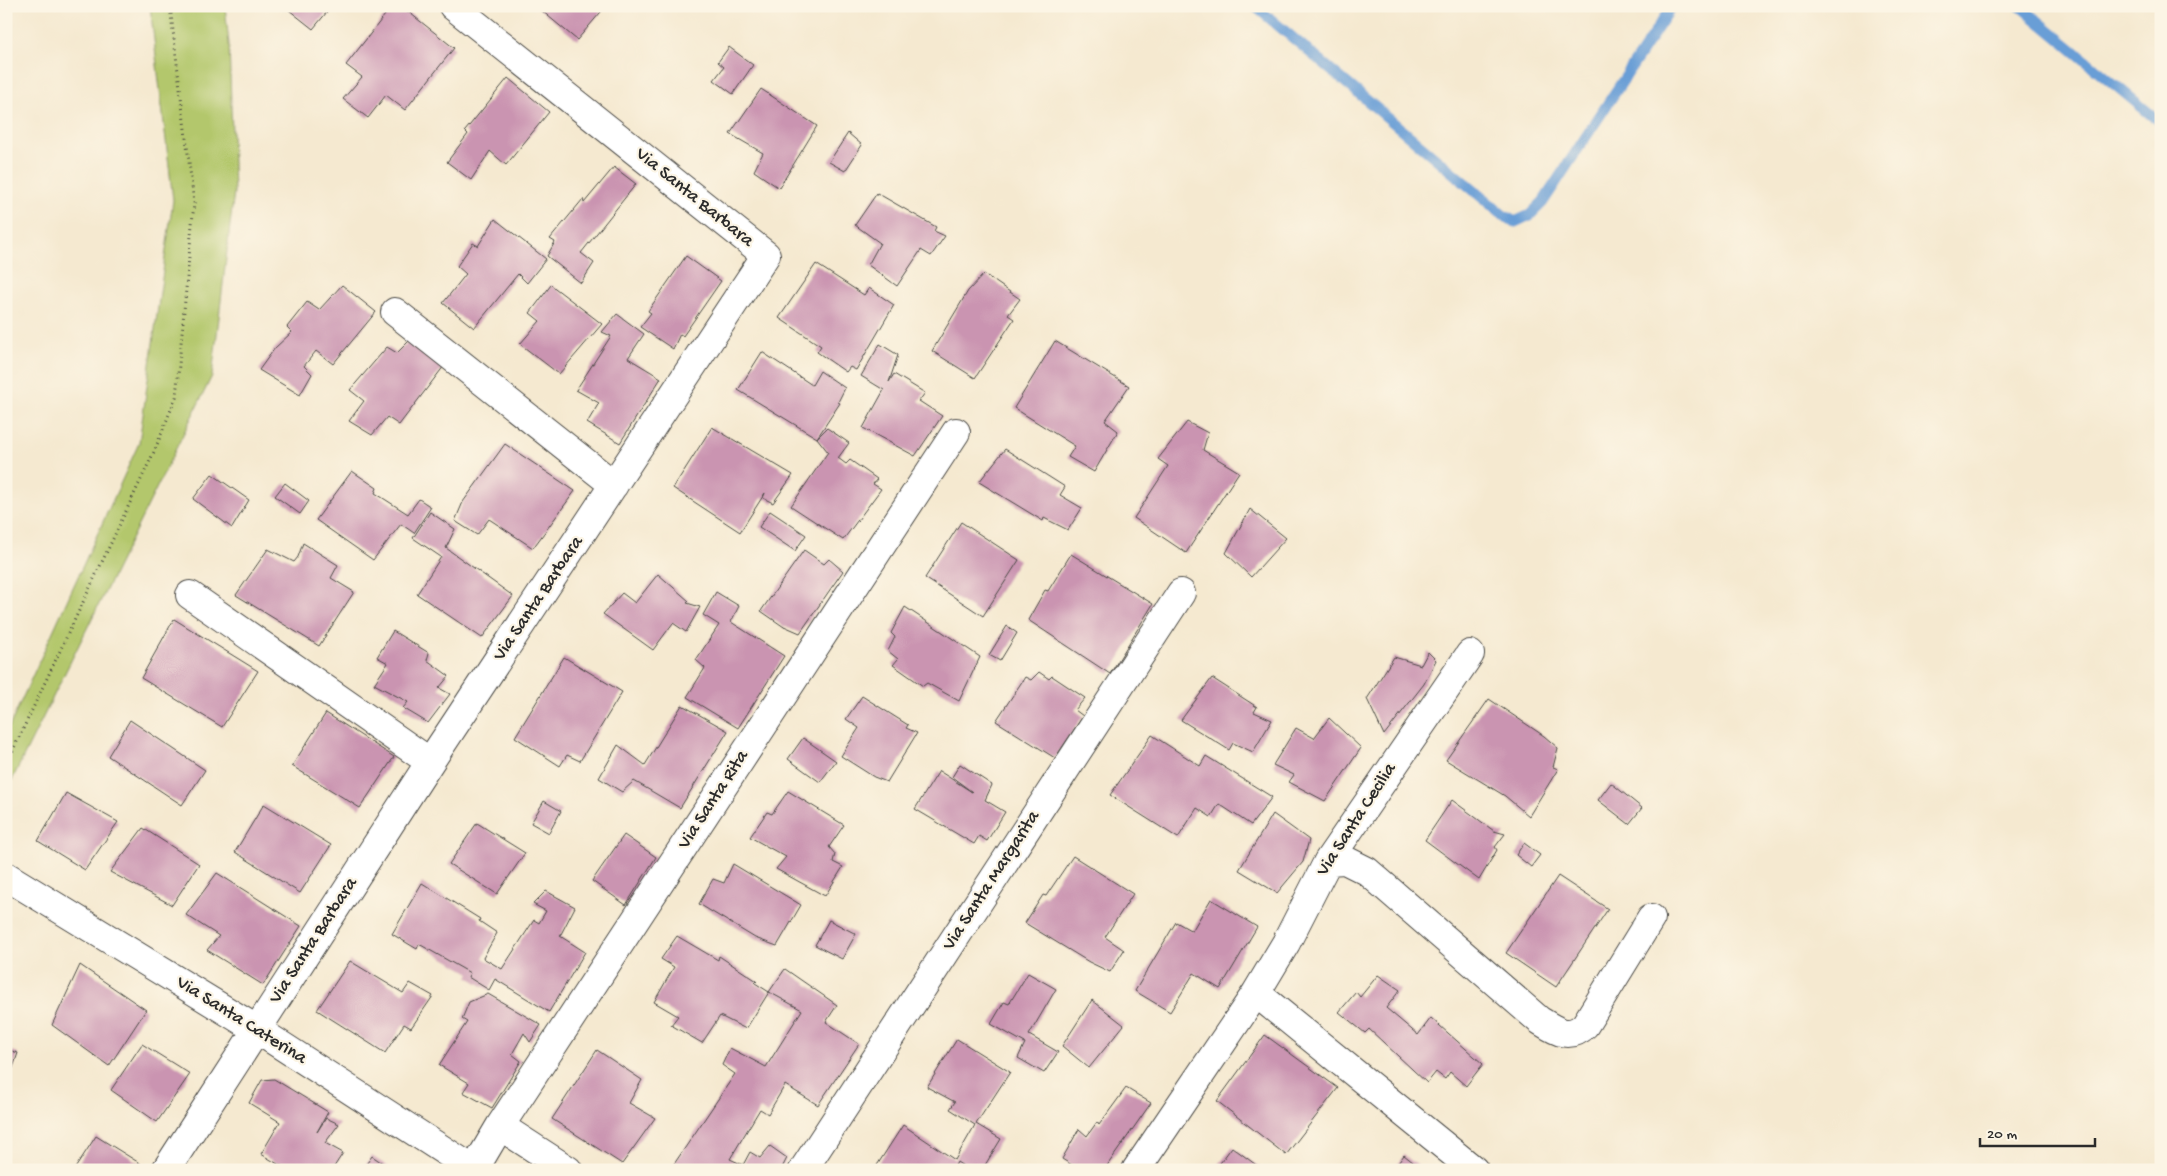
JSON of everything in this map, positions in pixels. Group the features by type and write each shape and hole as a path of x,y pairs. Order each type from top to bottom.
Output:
{"street":[{"name":"Via Santa Barbara","path":"166,1170 430,762 766,255 453,6"},
{"path":"396,312 614,485"},
{"name":"Via Santa Rita","path":"474,1170 500,1126 956,432"},
{"name":"Via Santa Margarita","path":"804,1170 1181,593"},
{"path":"190,595 430,762"},
{"name":"Via Santa Cecilia","path":"1136,1170 1256,993 1286,942 1328,860 1470,654"},
{"path":"1328,860 1345,860 1367,871 1539,1020 1554,1030 1566,1034 1578,1032 1585,1025 1651,918"},
{"name":"Via Santa Caterina","path":"6,876 256,1029 474,1170"},
{"path":"1256,993 1474,1170"},
{"path":"500,1126 568,1170"}],"path":[{"path":"6,765 150,461 176,397 194,203 170,6"}],"green space":[{"path":"150,6 225,6 229,44 234,192 212,376 6,792 6,734 139,443 173,200"}],"building":[{"path":"284,6 332,6 313,29"},
{"path":"392,6 401,6 454,48 405,110 386,95 368,118 343,99 362,77 346,65"},
{"path":"536,6 606,6 577,40"},
{"path":"729,47 753,65 733,94 714,80 724,67 718,62"},
{"path":"508,78 549,112 506,165 490,151 471,180 447,162 468,134 465,131"},
{"path":"761,89 817,126 779,188 754,171 763,153 730,134"},
{"path":"848,133 862,145 845,171 829,162"},
{"path":"614,167 636,184 581,253 594,263 581,283 547,256 555,242 550,239 583,199 584,203"},
{"path":"877,193 936,227 934,231 945,236 931,256 921,250 897,286 868,265 880,243 855,225"},
{"path":"495,219 546,259 527,283 518,274 474,328 443,303 466,274 457,266 473,243 478,246"},
{"path":"686,256 721,281 683,336 680,334 673,349 640,327 651,313 648,311"},
{"path":"816,264 864,295 869,288 894,305 856,370 850,367 846,372 817,352 821,346 779,318"},
{"path":"984,274 1020,299 1008,315 1014,319 975,378 932,351 968,291"},
{"path":"342,285 376,312 333,364 316,351 304,366 312,374 300,395 259,370 275,348 292,332 287,327 307,302 319,310"},
{"path":"551,285 602,324 559,374 520,344 540,321 530,313"},
{"path":"617,314 644,334 628,358 661,378 620,443 587,423 599,403 576,390 611,336 602,332"},
{"path":"411,339 444,366 399,425 387,417 372,435 349,421 364,401 350,390 387,347 397,353"},
{"path":"1055,341 1129,386 1105,421 1118,431 1094,472 1068,457 1075,446 1014,408"},
{"path":"880,344 898,355 889,382 894,374 925,393 919,401 942,416 915,456 863,428 884,390 861,376"},
{"path":"762,352 812,385 820,371 845,388 838,402 840,403 817,438 738,390"},
{"path":"1187,422 1208,433 1203,450 1239,472 1186,553 1134,518 1168,466 1158,459"},
{"path":"712,427 793,475 773,503 763,498 765,493 740,532 673,488"},
{"path":"827,428 849,443 838,458 846,464 850,460 877,479 873,484 881,489 843,540 791,506 828,452 817,438"},
{"path":"505,444 575,491 533,548 489,519 477,535 455,521 463,502"},
{"path":"1005,449 1065,487 1060,495 1082,508 1068,530 1044,518 1043,521 979,482"},
{"path":"352,471 377,488 375,493 408,514 419,499 431,507 414,533 401,524 373,560 316,520"},
{"path":"212,474 249,500 232,528 193,499"},
{"path":"285,483 309,501 300,514 275,496"},
{"path":"1250,509 1286,538 1251,577 1226,553"},
{"path":"770,511 806,535 795,551 759,527"},
{"path":"430,512 455,529 446,548 513,596 482,638 417,594 441,557 413,538"},
{"path":"961,522 1019,560 983,616 925,578"},
{"path":"303,543 338,565 331,578 354,592 319,646 236,595 268,549 294,562"},
{"path":"804,550 824,564 829,559 843,571 800,633 784,627 761,611"},
{"path":"1071,554 1153,604 1110,674 1028,620 1045,590 1048,591"},
{"path":"658,574 689,601 687,603 700,607 686,632 673,623 653,650 603,614 622,593 635,603"},
{"path":"716,592 739,606 731,622 784,656 738,728 687,697 705,668 696,660 719,625 703,615"},
{"path":"905,607 980,657 959,701 927,683 923,686 893,665 898,659 888,651 895,637 891,633"},
{"path":"174,619 258,671 222,727 141,678"},
{"path":"1007,626 1017,633 1000,661 989,655"},
{"path":"393,631 429,653 427,660 449,676 439,688 450,694 428,723 403,708 408,702 374,684 388,663 377,657"},
{"path":"1428,652 1436,660 1424,684 1384,735 1367,699 1394,657 1421,665"},
{"path":"564,657 622,692 580,761 567,755 560,766 515,737"},
{"path":"1039,672 1049,679 1052,676 1085,698 1075,710 1083,716 1055,758 996,721 1025,677 1031,680"},
{"path":"1212,678 1257,707 1254,712 1272,720 1253,752 1233,743 1229,750 1181,720"},
{"path":"862,696 908,725 906,728 917,733 887,782 874,777 841,756 859,728 846,719"},
{"path":"1489,699 1544,736 1558,748 1553,767 1558,769 1529,816 1505,796 1446,760"},
{"path":"682,705 728,731 680,808 634,781 622,792 599,778 618,745 645,765"},
{"path":"326,713 394,757 360,808 292,766"},
{"path":"1329,718 1361,748 1325,801 1289,782 1294,775 1273,765 1296,728 1314,738"},
{"path":"130,720 205,770 182,805 108,756"},
{"path":"1152,735 1200,766 1206,756 1272,797 1251,825 1219,804 1211,817 1197,808 1178,838 1110,795"},
{"path":"803,738 836,761 820,782 788,759"},
{"path":"960,764 992,785 985,800 1005,812 987,841 979,836 974,844 915,809 939,771 972,792 952,777"},
{"path":"1611,783 1642,808 1629,824 1598,800"},
{"path":"788,791 844,825 829,847 835,854 833,862 843,867 825,896 776,869 786,857 750,837 767,812 772,814"},
{"path":"66,793 118,822 85,870 38,841"},
{"path":"1452,800 1494,831 1505,834 1495,847 1497,850 1479,880 1425,840"},
{"path":"544,801 561,811 549,833 531,823"},
{"path":"264,804 331,845 300,893 235,852"},
{"path":"1273,814 1309,840 1303,862 1277,893 1239,870"},
{"path":"477,823 525,853 497,894 449,864"},
{"path":"143,828 199,864 172,905 110,872"},
{"path":"624,835 656,857 626,905 592,881"},
{"path":"1524,843 1540,855 1531,867 1516,855"},
{"path":"1073,856 1133,894 1105,937 1124,950 1110,972 1089,962 1025,923 1043,895 1046,896"},
{"path":"733,864 801,905 777,946 755,938 699,904 713,879 724,883"},
{"path":"217,873 301,926 263,985 207,950 219,936 186,915"},
{"path":"1558,876 1608,909 1556,987 1506,953"},
{"path":"422,883 480,919 479,921 497,933 483,958 502,969 534,920 539,923 546,911 533,904 546,891 575,907 560,936 585,952 549,1012 495,979 489,990 468,977 470,973 419,944 417,949 392,934"},
{"path":"1211,899 1257,927 1220,989 1194,973 1170,1012 1135,991 1176,922 1192,931"},
{"path":"829,920 856,934 842,959 815,945"},
{"path":"677,936 718,960 719,956 757,981 755,983 769,992 746,1029 720,1016 702,1043 671,1025 678,1016 654,1002 674,967 661,959"},
{"path":"350,961 403,993 410,983 433,996 411,1028 404,1024 385,1053 317,1010"},
{"path":"80,965 146,1010 109,1066 52,1025"},
{"path":"785,969 837,1005 826,1022 859,1044 818,1105 785,1085 768,1114 760,1109 730,1159 743,1165 750,1152 760,1158 770,1146 787,1158 781,1170 670,1170 735,1074 722,1065 730,1048 766,1067 802,1010 769,992"},
{"path":"1028,973 1056,989 1029,1035 1058,1052 1044,1073 1018,1058 1025,1043 991,1024 1004,1002 1009,1004"},
{"path":"1378,975 1400,990 1386,1008 1418,1035 1431,1018 1483,1064 1466,1086 1450,1072 1445,1079 1436,1072 1427,1083 1369,1029 1365,1033 1339,1012 1356,992 1360,997"},
{"path":"488,994 541,1025 530,1042 524,1033 512,1054 521,1061 492,1108 463,1092 469,1083 439,1065 467,1022 462,1019 469,1002"},
{"path":"1092,1000 1124,1025 1089,1068 1062,1046"},
{"path":"1265,1035 1338,1088 1286,1155 1217,1101"},
{"path":"957,1039 1010,1072 976,1124 1001,1139 982,1170 969,1170 957,1162 953,1170 874,1170 903,1125 955,1160 975,1125 950,1109 955,1102 927,1087"},
{"path":"142,1044 190,1074 157,1122 111,1090"},
{"path":"6,1049 18,1053 7,1085 6,1085"},
{"path":"597,1050 642,1080 629,1103 655,1118 622,1164 552,1119"},
{"path":"274,1079 328,1112 317,1132 326,1118 339,1124 325,1143 343,1153 332,1170 288,1170 261,1154 280,1122 249,1103 262,1080"},
{"path":"1126,1088 1151,1103 1104,1170 1080,1170 1062,1159 1079,1129 1087,1136 1097,1122 1099,1125"},
{"path":"96,1136 141,1164 138,1170 74,1170"},
{"path":"1232,1147 1263,1170 1215,1170"},
{"path":"1404,1155 1423,1170 1393,1170"},
{"path":"372,1156 393,1170 362,1170"}],"waterway":[{"path":"1255,6 1503,215 1515,222 1530,215 1543,202 1672,6"},
{"path":"2020,6 2161,123"}]}
